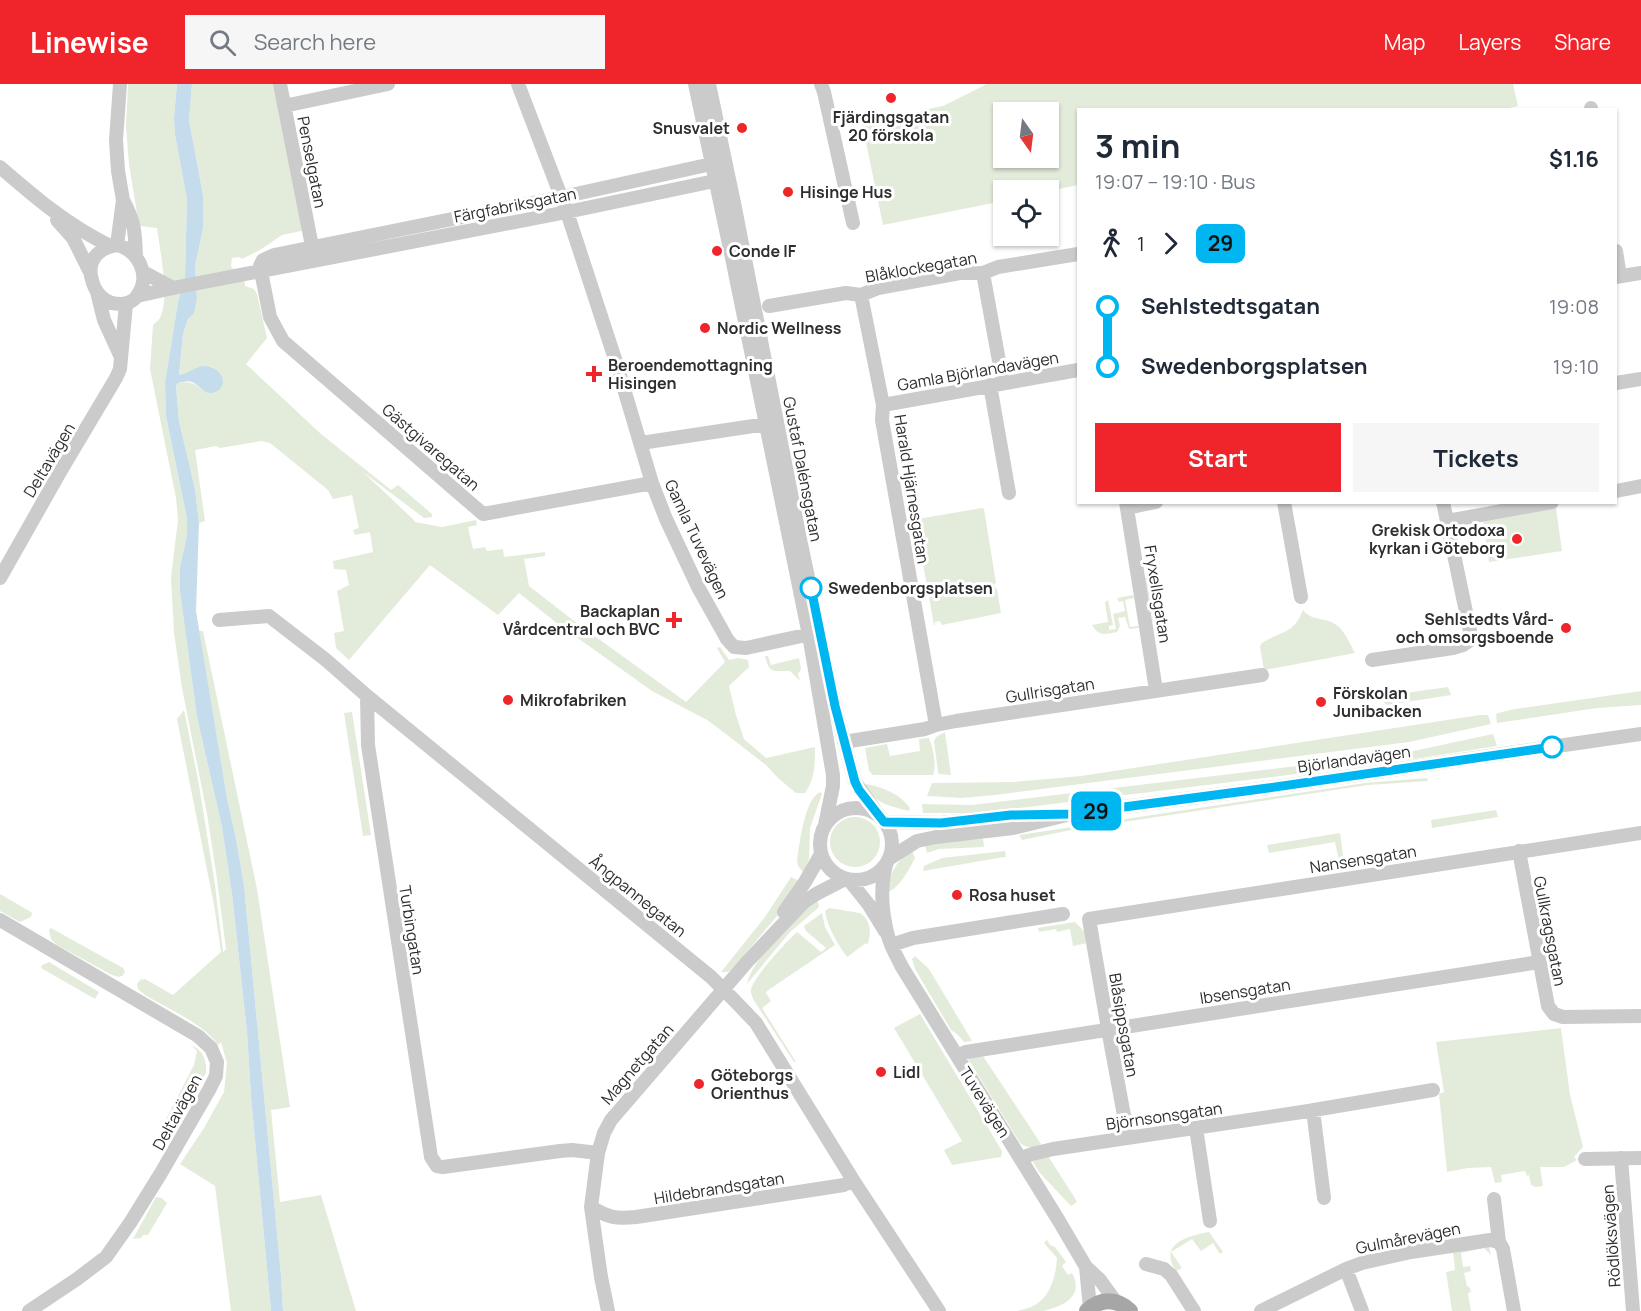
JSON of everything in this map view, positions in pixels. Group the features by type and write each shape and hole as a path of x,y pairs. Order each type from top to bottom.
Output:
{"main road":[{"name":"Tuvevägen","path":"1089,1310 1104,1301 1123,1306"}],"street":[{"path":"97,292 110,303 132,300 142,286 143,272 136,257 132,217 123,200 118,171 116,140 120,84"},
{"name":"Penselgatan","path":"280,84 312,246"},
{"path":"284,106 388,84"},
{"name":"Gamla Tuvevägen","path":"518,84 562,197 652,483 698,587 727,639 734,647 746,648 815,634"},
{"name":"Gustaf Dalénsgatan","path":"695,84 722,179 780,432 800,540 815,634 834,786 825,825"},
{"name":"Gustaf Dalénsgatan","path":"709,84 718,162"},
{"path":"821,84 853,223"},
{"name":"Färgfabriksgatan","path":"260,272 263,260 274,255 562,197 718,162"},
{"path":"0,167 48,209 73,238 90,272 104,320 121,357"},
{"name":"Färgfabriksgatan","path":"132,300 172,288 567,212 722,179"},
{"name":"Gustaf Dalénsgatan","path":"722,179 765,423 815,634 855,782 882,819"},
{"path":"113,245 123,200"},
{"path":"48,209 82,231 123,247 136,257"},
{"path":"90,272 95,255 113,245"},
{"path":"308,262 312,246"},
{"name":"Blåklockegatan","path":"769,306 846,293 861,295 878,288 960,273 983,273 998,267 1077,254"},
{"path":"143,272 172,288"},
{"name":"Gästgivaregatan","path":"260,272 270,317 283,341 483,514 652,483"},
{"path":"983,273 1009,493"},
{"path":"1618,277 1641,273"},
{"name":"Harald Hjärnesgatan","path":"861,295 883,405 882,420 936,725"},
{"name":"Deltavägen","path":"0,578 60,472 112,387 120,369 132,300"},
{"name":"Gamla Björlandavägen","path":"883,405 1077,370"},
{"path":"1617,383 1641,379"},
{"path":"641,443 765,423 780,432"},
{"path":"1617,491 1641,486"},
{"path":"1284,504 1301,597"},
{"path":"1372,660 1453,648 1469,641 1470,631 1443,504"},
{"path":"1447,521 1541,504"},
{"name":"Fryxellsgatan","path":"1127,505 1156,690"},
{"name":"Ångpannegatan","path":"219,620 269,616 326,660 711,977 756,1023 853,1180 939,1311"},
{"name":"Gullrisgatan","path":"844,742 925,729 936,725 1262,675"},
{"name":"Turbingatan","path":"367,696 371,769 431,1157 437,1166 443,1167 560,1151 598,1153"},
{"name":"Björlandavägen","path":"847,879 861,880 872,877 888,861 917,841 936,837 1013,828 1071,814 1256,790 1641,734"},
{"name":"Björlandavägen","path":"825,825 837,813 853,808 869,810 882,819 941,823 1011,815 1071,814"},
{"path":"882,819 891,837 892,848 888,861"},
{"path":"825,825 820,839 821,854 831,871 847,879"},
{"name":"Nansensgatan","path":"1089,919 1641,833"},
{"name":"Gullkragsgatan","path":"1519,851 1548,1006 1554,1014 1563,1017 1641,1017"},
{"name":"Magnetgatan","path":"606,1308 591,1207 598,1153 604,1133 611,1120 747,962 793,901 821,854"},
{"name":"Tuvevägen","path":"888,861 882,880 889,940"},
{"name":"Magnetgatan","path":"747,962 804,902 847,879"},
{"name":"Tuvevägen","path":"847,879 869,905 902,967 1086,1267 1123,1306"},
{"path":"889,940 1063,914"},
{"name":"Blåsippsgatan","path":"1089,919 1128,1137"},
{"name":"Deltavägen","path":"0,920 198,1036 211,1048 217,1062 216,1076 209,1090 161,1173 113,1248 95,1266 29,1311"},
{"name":"Ibsensgatan","path":"957,1056 966,1052 1108,1029 1539,962"},
{"name":"Björnsonsgatan","path":"1021,1158 1053,1149 1433,1090"},
{"path":"1313,1110 1324,1198"},
{"path":"1196,1128 1210,1221"},
{"name":"Rödlöksvägen","path":"1622,1158 1633,1311"},
{"path":"1585,1159 1641,1158"},
{"name":"Hildebrandsgatan","path":"591,1207 613,1218 636,1217 844,1185 853,1180"},
{"path":"1494,1199 1499,1242 1503,1249 1514,1311"},
{"name":"Gulmårevägen","path":"1262,1311 1362,1263 1490,1240 1499,1242"},
{"path":"1146,1264 1164,1269 1171,1275 1194,1311"},
{"name":"Tuvevägen","path":"1086,1267 1089,1310"},
{"path":"1346,1269 1362,1311"}],"green space":[{"path":"128,84 177,84 175,135 187,199 185,276 178,302 165,383 166,416 187,519 187,535 180,567 180,592 197,717 222,827 232,894 247,1032 271,1311 231,1311 215,1186 180,1164 224,1092 227,1063 221,1042 218,1045 212,1037 194,1023 145,995 138,989 137,984 140,980 145,979 173,995 221,952 214,905 177,719 184,710 199,785 223,952 226,949 207,814 182,688 174,633 171,577 178,520 176,498 150,369 153,325 160,318 163,309 163,274 157,228 139,226 129,164 126,127"},
{"path":"192,84 273,84 306,230 282,235 242,259 232,258 231,266 245,286 254,289 257,294 267,338 246,364 321,434 391,490 398,485 432,514 432,517 424,518 363,472 415,522 442,527 476,520 477,525 468,527 473,549 485,547 487,551 503,549 504,557 545,552 545,556 524,559 529,586 686,702 725,662 717,648 720,647 729,660 738,658 748,660 749,667 729,686 744,739 766,758 815,747 813,777 805,793 796,793 766,765 707,720 652,691 558,624 519,593 498,615 430,565 349,660 336,648 334,633 344,631 337,591 349,585 346,570 334,569 333,561 373,552 370,532 355,535 353,530 359,528 352,495 333,499 328,490 270,443 262,441 195,450 205,521 199,523 195,489 179,421 176,386 178,383 185,382 214,392 222,381 216,369 207,366 179,376 183,334 188,319 194,312 197,299 195,266 203,229 203,195 189,120"},
{"path":"987,84 1513,84 1518,106 1508,108 1077,108 1077,185 1059,189 1059,180 993,180 993,203 883,225 862,123 943,106"},
{"path":"982,508 1001,613 942,625 940,621 935,622 934,625 916,525 907,526 906,521"},
{"path":"1556,508 1562,551 1489,562 1483,520"},
{"path":"1157,575 1158,583 1151,582 1152,589 1157,589 1159,586 1165,619 1153,622 1145,578"},
{"path":"1133,595 1134,598 1125,600 1130,627 1138,626 1139,628 1129,629 1125,617 1118,618 1120,626 1117,632 1103,634 1095,629 1092,625 1108,622 1105,602 1108,600 1113,625 1109,626 1109,630 1116,629 1113,614 1125,611 1123,601 1119,602 1117,598"},
{"path":"1303,610 1310,616 1338,626 1355,653 1264,670 1261,644 1295,624"},
{"path":"199,631 203,631 257,889 290,1107 271,1110 280,1202 321,1195 356,1311 283,1311 244,885"},
{"path":"765,656 768,656 771,665 799,658 800,681 790,671 773,671"},
{"path":"1448,687 1451,695 1387,705 1382,699 1384,696"},
{"path":"1641,691 1641,705 1597,708 1497,723 1496,714 1515,709"},
{"path":"352,712 371,835 363,836 344,713"},
{"path":"1488,715 1491,724 1409,742 995,795 962,798 927,796 932,783 1013,782 1081,776"},
{"path":"945,732 951,775 938,772 934,741 936,737"},
{"path":"1493,734 1497,746 1401,761 980,813 923,813 922,804 972,805 1404,753"},
{"path":"929,738 935,762 933,775 873,775 869,771 865,748 887,744 890,756 920,751 919,739"},
{"path":"1427,778 1428,781 1368,785 1071,830 1022,840 1019,835 1365,783"},
{"path":"862,785 885,789 896,795 906,803 910,808 909,811 877,800"},
{"path":"820,792 822,794 810,828 809,859 804,873 798,866 797,860 801,833 810,804"},
{"path":"1496,810 1498,817 1432,828 1431,820"},
{"path":"850,817 860,817 873,824 880,837 880,847 873,860 860,867 850,867 841,863 834,856 830,847 830,837 834,828 841,821"},
{"path":"1340,833 1345,870 1341,871 1335,842 1269,853 1267,845"},
{"path":"983,839 984,847 939,849 927,853 925,845 946,841"},
{"path":"912,851 915,858 907,873 896,887 888,892 894,868"},
{"path":"1005,851 1006,857 923,871 924,866 942,858"},
{"path":"791,877 801,882 782,910 734,967 728,972 721,972 765,917"},
{"path":"0,894 31,912 31,917 20,922 0,911"},
{"path":"817,898 818,908 790,932 747,984 750,974 766,951"},
{"path":"829,908 860,913 864,916 870,927 867,945 866,943 847,957 828,923 825,911"},
{"path":"822,913 825,927 835,945 767,991 771,1001 762,1008 796,1062 794,1062 753,999 751,991 763,969 797,932 821,952 826,948 806,931 804,926"},
{"path":"1075,922 1085,932 1088,943 1073,946 1070,929 1039,932 1038,928"},
{"path":"51,928 123,968 124,974 119,977 112,975 57,945 51,939 49,930"},
{"path":"915,956 929,969 972,1041 964,1042 951,1030 915,969 912,959"},
{"path":"49,962 99,992 95,999 41,968"},
{"path":"920,1014 1002,1151 1001,1157 952,1165 944,1150 962,1141 894,1028"},
{"path":"1561,1028 1570,1095 1583,1147 1574,1157 1577,1160 1564,1167 1540,1167 1543,1186 1536,1187 1531,1185 1529,1175 1527,1176 1525,1171 1501,1175 1502,1182 1495,1183 1491,1167 1447,1172 1439,1094 1444,1092 1436,1042"},
{"path":"191,1045 203,1056 206,1073 178,1122 169,1126 164,1123 194,1065 197,1051"},
{"path":"981,1053 1041,1144 1030,1147 1020,1143 968,1059"},
{"path":"1048,1156 1077,1202 1071,1206 1039,1172 1033,1162 1035,1159"},
{"path":"156,1197 162,1198 167,1203 148,1235 133,1239"},
{"path":"1209,1232 1223,1252 1220,1254 1213,1243 1201,1251 1192,1239 1171,1252 1184,1239"},
{"path":"1047,1240 1066,1262 1062,1266 1068,1275 1072,1273 1076,1288 1069,1300 1057,1307 1042,1311 1017,1311 1040,1301 1052,1284 1057,1258 1044,1243"},
{"path":"1489,1246 1491,1255 1484,1248 1461,1253 1463,1267 1470,1266 1471,1271 1464,1273 1471,1292 1468,1293 1471,1311 1452,1311 1446,1272 1455,1270 1453,1252"},
{"path":"1171,1252 1182,1268 1176,1271 1171,1262"}],"water":[{"path":"177,84 192,84 189,120 203,195 203,229 195,266 197,299 194,313 188,319 183,334 179,375 202,366 211,367 220,373 223,383 218,391 212,393 206,392 190,381 178,383 176,386 179,421 195,489 199,523 196,611 244,885 283,1311 271,1311 247,1032 232,894 222,827 197,717 180,592 180,567 187,535 187,519 166,416 165,383 178,302 185,276 187,199 175,135"}],"bus line":[{"name":"29","path":"811,588 835,706 855,782 884,822 941,823 1011,815 1071,814 1552,747"}],"place":[{"name":"Fjärdingsgatan 20 förskola","path":"891,98"},
{"name":"Snusvalet","path":"742,128"},
{"name":"Hisinge Hus","path":"788,192"},
{"name":"Conde IF","path":"717,251"},
{"name":"Nordic Wellness","path":"705,328"},
{"name":"Beroendemottagning Hisingen","path":"594,374"},
{"name":"Grekisk Ortodoxa kyrkan i Göteborg","path":"1517,539"},
{"name":"Swedenborgsplatsen","path":"811,588"},
{"name":"Backaplan Vårdcentral och BVC","path":"674,620"},
{"name":"Sehlstedts Vård- och omsorgsboende","path":"1566,628"},
{"name":"Mikrofabriken","path":"508,700"},
{"name":"Förskolan Junibacken","path":"1321,702"},
{"name":"Rosa huset","path":"957,895"},
{"name":"Lidl","path":"881,1072"},
{"name":"Göteborgs Orienthus","path":"699,1084"}]}
